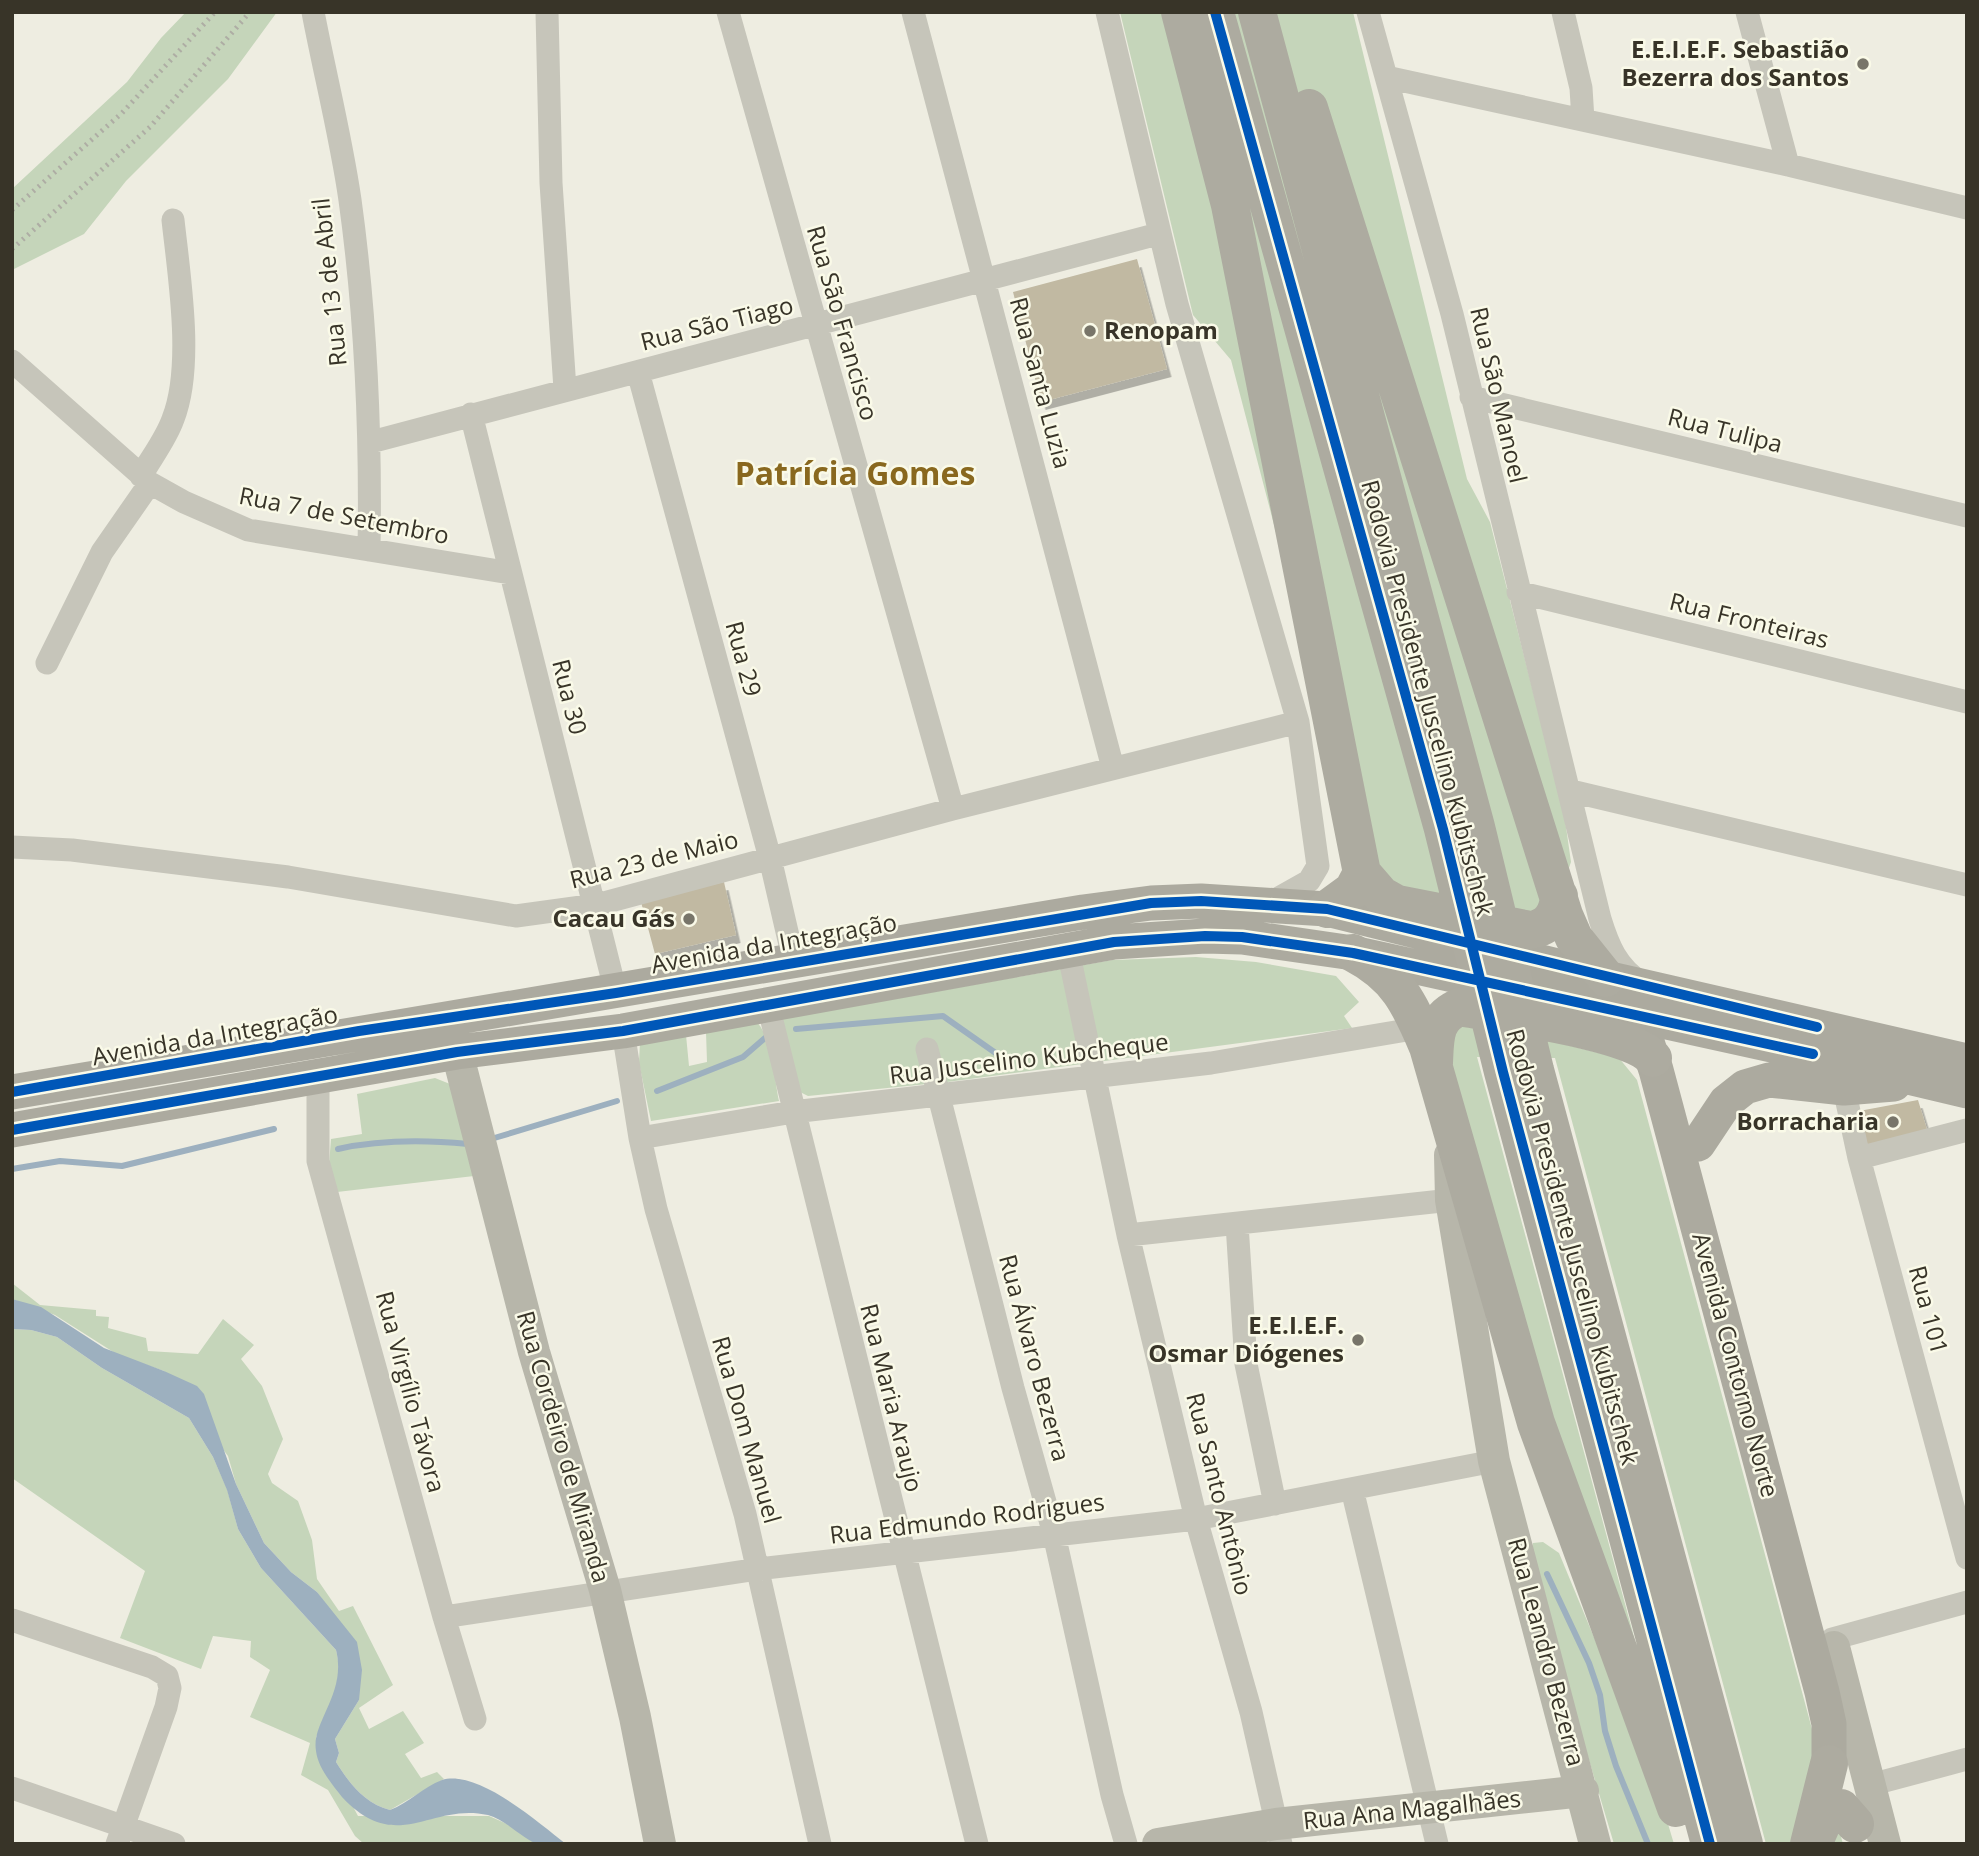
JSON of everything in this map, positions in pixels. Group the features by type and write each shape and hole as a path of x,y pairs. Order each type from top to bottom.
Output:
{"highway":[{"path":"1180,12 1230,205 1362,873 1381,895 1397,904 1530,930 1542,928 1551,920 1559,896"},
{"name":"Rodovia Presidente Juscelino Kubitschek","path":"1215,12 1460,828"},
{"name":"Rodovia Presidente Juscelino Kubitschek","path":"1257,12 1710,1844"},
{"path":"1278,12 1559,896 1574,938 1606,978"},
{"path":"1327,909 1353,890 1362,873"},
{"path":"1353,953 1379,967 1391,978 1403,994 1429,1049 1535,1423 1668,1782 1686,1844"},
{"path":"1429,1049 1442,1017 1460,1007 1610,1037 1635,1045 1653,1058"},
{"name":"Rodovia Presidente Juscelino Kubitschek","path":"1519,1071 1744,1844"},
{"path":"1811,1844 1829,1764"},
{"path":"1811,1844 1828,1810 1841,1808 1866,1837"}],"main road":[{"name":"Avenida da Integração","path":"12,1093 359,1031 617,993 1151,903 1267,904 1327,909 1606,978"},
{"path":"12,1130 457,1052 623,1031 1114,942 1205,936 1298,943 1967,1060"},
{"name":"Avenida Contorno Norte","path":"1606,978 1645,1002 1653,1058 1688,1148 1822,1692 1829,1724 1829,1764"},
{"path":"1645,1002 1824,1075 1922,1081"},
{"path":"359,1031 362,1069"},
{"path":"260,1049 265,1085"},
{"path":"1829,1764 1839,1695 1833,1643 1688,1148 1726,1102 1745,1087 1769,1080 1799,1066 1824,1075 1922,1081 1967,1091"}],"street":[{"name":"Rua 13 de Abril","path":"313,12 350,198 370,442 369,550"},
{"path":"547,12 551,183 565,389"},
{"name":"Rua São Francisco","path":"728,12 953,809"},
{"name":"Rua Santa Luzia","path":"913,12 1113,768"},
{"path":"1107,12 1158,234 1298,722 1318,866 1309,881 1267,904"},
{"name":"Rua São Manoel","path":"1368,12 1452,314 1518,592 1571,791 1607,941 1645,1002"},
{"path":"1563,12 1581,88 1583,120"},
{"path":"1747,12 1788,165"},
{"path":"1386,77 1788,165 1967,208"},
{"path":"47,663 102,552 145,480 173,420 180,395 183,318 173,219"},
{"name":"Rua São Tiago","path":"370,442 1158,234"},
{"name":"Rua 7 de Setembro","path":"12,361 145,480 184,502 248,530 510,573"},
{"name":"Rua 29","path":"638,372 770,858 794,962"},
{"name":"Rua Tulipa","path":"1471,397 1967,516"},
{"name":"Rua 30","path":"471,414 617,993"},
{"name":"Rua Fronteiras","path":"1518,592 1967,702"},
{"name":"Rua 23 de Maio","path":"12,846 62,849 274,876 516,916 596,905 953,809 1298,722"},
{"path":"1571,791 1967,885"},
{"name":"Rua Santo Antônio","path":"1068,950 1128,1235 1196,1519 1251,1712 1278,1834"},
{"name":"Rua Maria Araujo","path":"768,1005 902,1552 977,1844"},
{"name":"Rua Juscelino Kubcheque","path":"640,1138 793,1112 1096,1079 1211,1063 1407,1030 1429,1049"},
{"name":"Rua Dom Manuel","path":"623,1031 640,1138 660,1223 745,1514 820,1844"},
{"name":"Rua Álvaro Bezerra","path":"927,1049 1054,1534 1112,1795 1126,1844"},
{"name":"Rua Cordeiro de Miranda","path":"457,1052 534,1352 605,1590 635,1717 660,1844"},
{"name":"Rua Virgílio Távora","path":"318,1075 318,1161 444,1617 475,1719"},
{"name":"Rua 101","path":"1824,1075 1859,1158 1967,1558"},
{"name":"Rua Leandro Bezerra","path":"1449,1119 1451,1200 1494,1461 1595,1844"},
{"path":"1859,1158 1967,1130"},
{"path":"1128,1235 1451,1200"},
{"path":"1237,1224 1246,1364 1275,1504"},
{"name":"Rua Edmundo Rodrigues","path":"444,1617 605,1590 758,1569 1196,1519 1494,1461"},
{"path":"1352,1489 1437,1844"},
{"path":"1866,1837 1870,1785 1833,1643 1967,1602"},
{"path":"12,1620 152,1667 167,1676 168,1697 119,1835"},
{"path":"1870,1785 1967,1759"},
{"path":"12,1788 119,1835 174,1844"},
{"name":"Rua Ana Magalhães","path":"1158,1844 1278,1834 1428,1808 1583,1791"}],"green space":[{"path":"186,12 277,12 228,79 126,181 84,234 12,270 12,189 127,82 161,38"},
{"path":"1120,12 1353,12 1467,479 1490,522 1564,813 1571,862 1551,920 1387,887 1349,812 1231,360 1193,315"},
{"path":"1196,957 1256,962 1336,976 1359,1002 1344,1016 1352,1028 947,1082 808,1096 800,1092 782,1019 1112,960"},
{"path":"1463,1019 1619,1058 1637,1080 1843,1844 1766,1844 1555,1058 1477,1057 1647,1685 1545,1416 1446,1045"},
{"path":"756,1021 769,1048 779,1101 651,1121 639,1063 640,1042 686,1035 689,1066 707,1062 706,1032"},
{"path":"435,1078 450,1084 474,1176 337,1192 329,1165 331,1139 362,1134 357,1094"},
{"path":"12,1283 40,1305 96,1310 96,1316 109,1317 108,1328 146,1338 148,1351 198,1354 223,1319 254,1345 241,1359 262,1386 283,1439 268,1474 272,1483 298,1501 312,1540 317,1579 339,1611 353,1606 393,1685 359,1708 369,1729 403,1711 424,1743 405,1754 421,1778 437,1772 444,1779 390,1810 365,1798 352,1785 336,1762 339,1753 335,1739 359,1700 359,1687 339,1623 317,1592 291,1572 264,1543 236,1484 228,1456 164,1371 118,1355 55,1315 12,1299"},
{"path":"12,1329 31,1330 57,1337 102,1368 189,1418 213,1457 227,1489 238,1529 261,1568 336,1650 337,1684 331,1706 316,1737 358,1816 489,1816 512,1826 537,1844 364,1844 355,1836 328,1790 301,1775 310,1743 250,1717 270,1670 250,1657 251,1641 213,1636 201,1669 120,1638 145,1571 12,1478"},
{"path":"1543,1542 1559,1553 1659,1794 1674,1844 1614,1844 1548,1622 1531,1552 1533,1543"}],"water":[{"path":"12,1299 41,1307 104,1348 197,1386 204,1394 236,1484 264,1543 291,1572 317,1592 357,1642 362,1670 359,1700 335,1739 339,1753 336,1762 358,1792 373,1803 390,1810 442,1780 473,1782 507,1800 566,1844 533,1842 488,1815 467,1813 397,1825 380,1823 362,1814 342,1797 322,1770 316,1751 319,1729 337,1680 336,1650 261,1568 238,1529 227,1490 213,1457 189,1418 102,1368 57,1337 31,1330 12,1329"}],"building":[{"name":"Renopam","path":"1137,259 1167,369 1041,402 1013,292"},
{"name":"Cacau Gás","path":"724,882 736,935 655,954 641,902"},
{"name":"Borracharia","path":"1918,1100 1928,1133 1867,1148 1859,1111"}],"waterway":[{"path":"796,1029 943,1016 1007,1061"},
{"path":"657,1091 743,1057 765,1038"},
{"path":"491,1139 617,1101"},
{"path":"12,1169 60,1161 122,1166 274,1129"},
{"path":"338,1149 403,1142 468,1144"},
{"path":"1547,1574 1589,1663 1600,1695 1605,1731 1616,1766 1648,1844"}],"railway":[{"path":"12,210 122,113 215,12"},
{"path":"12,249 150,127 250,12"}],"cycle path":[{"path":"1215,12 1443,829 1503,1072 1710,1844"},
{"path":"12,1092 359,1031 616,993 1151,903 1201,901 1327,909 1817,1027"},
{"path":"12,1130 457,1052 623,1031 1114,942 1205,936 1242,937 1353,953 1813,1054"}],"place":[{"name":"E.E.I.E.F. Sebastião Bezerra dos Santos","path":"1863,64"},
{"name":"Renopam","path":"1090,331"},
{"name":"Cacau Gás","path":"689,919"},
{"name":"Borracharia","path":"1893,1122"},
{"name":"E.E.I.E.F. Osmar Diógenes","path":"1358,1340"}],"district":[{"name":"Patrícia Gomes","path":"855,474"}]}
